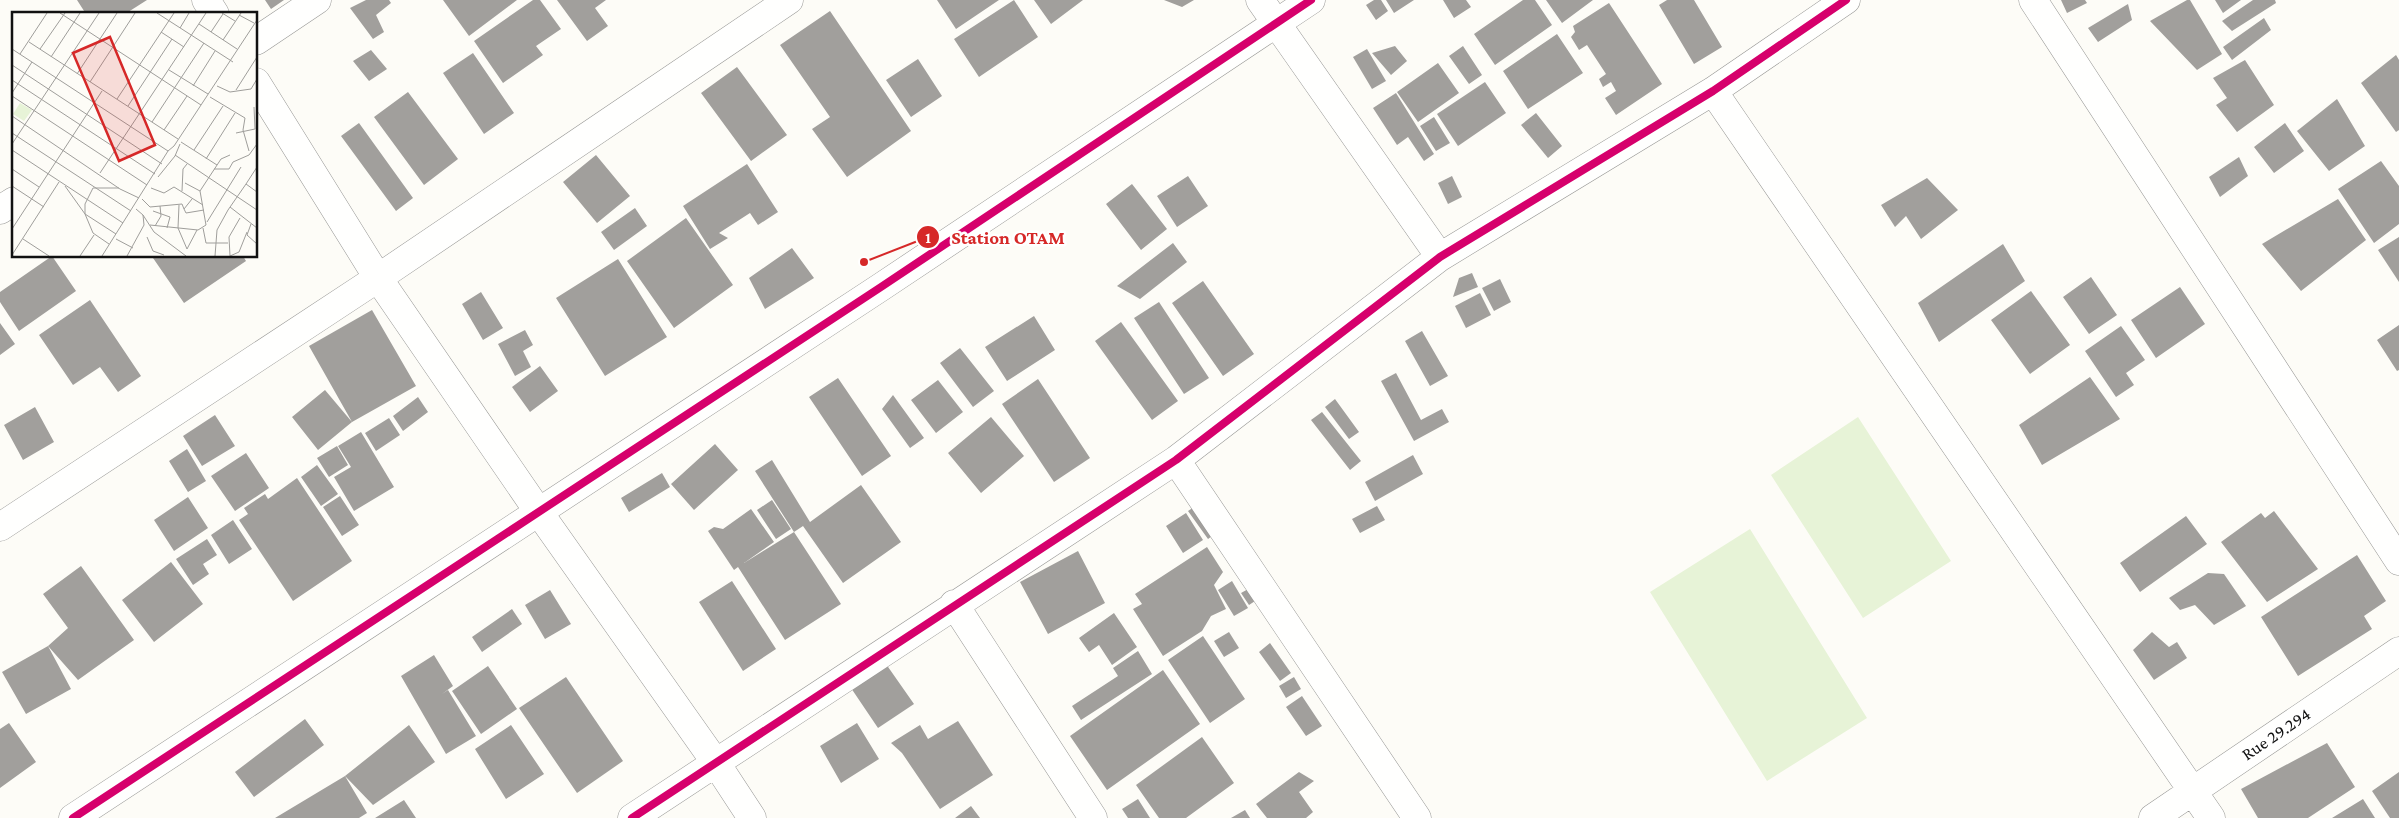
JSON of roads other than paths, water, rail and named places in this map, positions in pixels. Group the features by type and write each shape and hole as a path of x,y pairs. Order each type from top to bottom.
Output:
{"street":[{"path":"206,0 213,12"},
{"path":"258,40 318,0"},
{"path":"0,527 378,278 789,0"},
{"path":"1260,0 1440,257"},
{"path":"73,818 538,511 881,288 1311,0"},
{"path":"632,818 954,604 1176,460 1440,257 1713,92 1846,0"},
{"path":"2033,0 2399,561"},
{"path":"258,85 378,278 538,511 716,762 752,818"},
{"path":"1713,92 2211,818"},
{"path":"0,210 12,202"},
{"path":"1176,460 1417,818"},
{"path":"954,604 1093,818"},
{"name":"Rue 29.294","path":"2153,818 2399,650"}],"place":[{"name":"Station OTAM","path":"864,262"}]}
